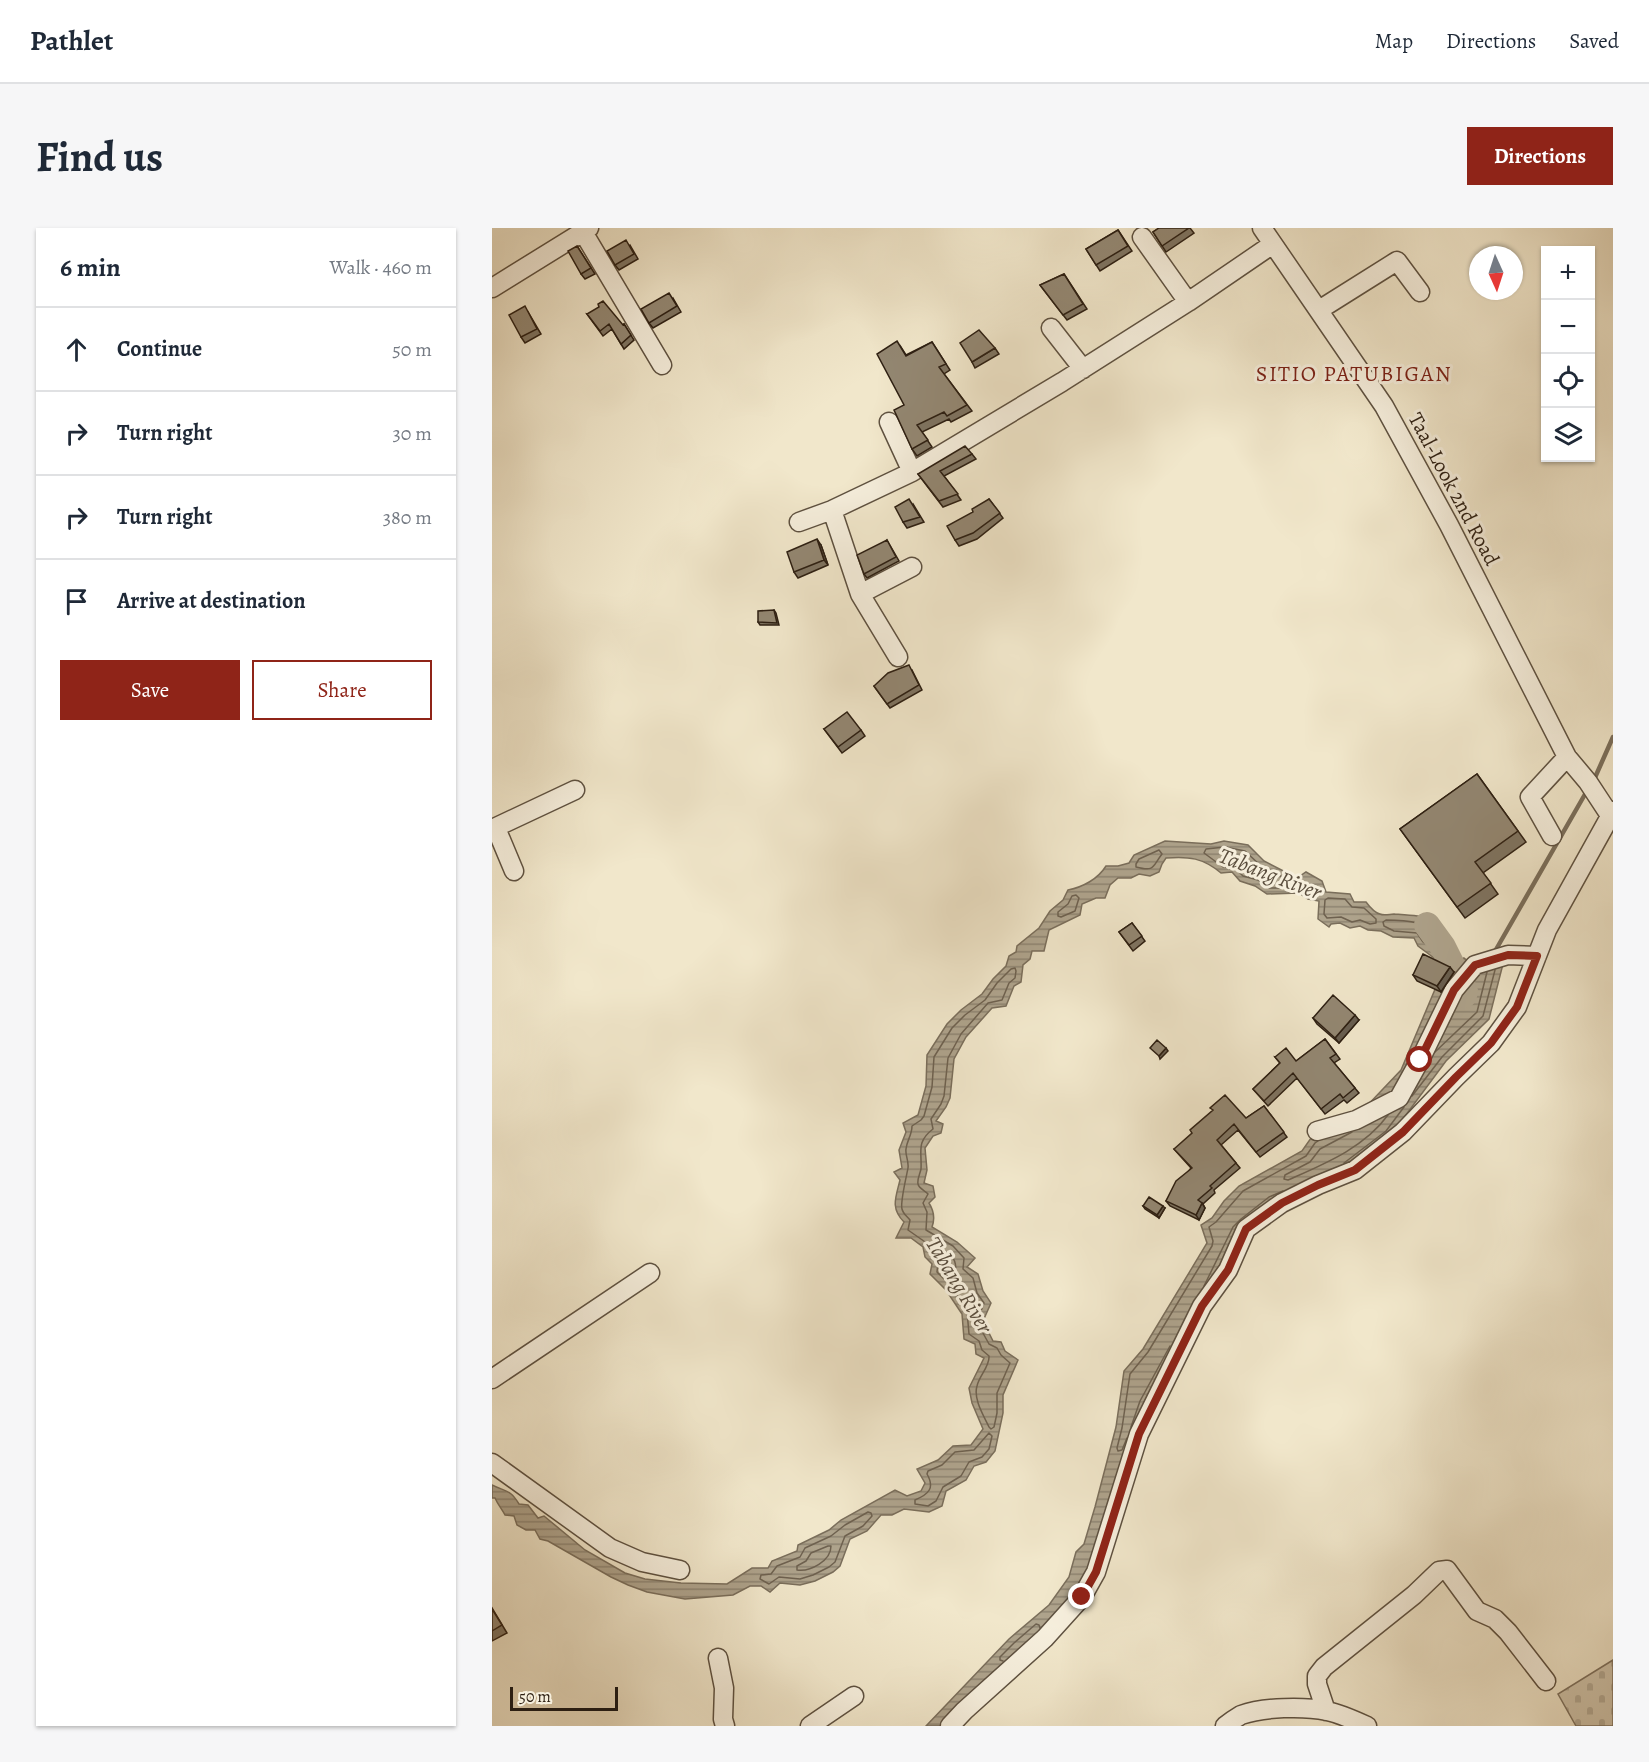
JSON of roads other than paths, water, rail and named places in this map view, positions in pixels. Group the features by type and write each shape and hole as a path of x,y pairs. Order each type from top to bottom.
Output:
{"street":[{"name":"Taal-Look 2nd Road","path":"1262,228 1384,406 1449,525 1567,757 1611,814"},
{"path":"492,288 586,230 662,365"},
{"path":"1142,237 1188,302"},
{"path":"799,522 832,510 912,472 1083,369 1273,244"},
{"path":"1319,310 1397,261 1420,292"},
{"path":"1051,328 1083,369"},
{"path":"889,422 912,472"},
{"path":"832,510 860,594 898,657"},
{"path":"860,594 912,567"},
{"path":"1552,836 1530,797 1567,757"},
{"path":"513,872 494,828 575,790"},
{"path":"950,1726 988,1688 1045,1638 1082,1597 1096,1572 1139,1434 1202,1306 1228,1270 1246,1229 1282,1203 1355,1170 1403,1132 1491,1043 1517,1007 1532,956 1611,814"},
{"path":"1317,1131 1356,1120 1399,1098 1454,990 1475,965 1508,955 1532,956"},
{"path":"492,1379 651,1273"},
{"path":"492,1463 610,1548 642,1562 680,1570"},
{"path":"1326,1711 1317,1684 1317,1676 1324,1667 1414,1595 1439,1571 1447,1570 1477,1611 1495,1618 1546,1681"},
{"path":"718,1658 724,1688 723,1719 725,1726"},
{"path":"810,1726 854,1695"},
{"path":"1226,1726 1240,1716 1260,1710 1311,1709 1326,1711 1367,1726"}],"water":[{"path":"1165,841 1211,844 1224,841 1248,845 1264,861 1297,878 1306,872 1322,881 1326,892 1350,894 1354,902 1366,902 1372,909 1383,915 1424,917 1432,920 1445,930 1451,950 1434,958 1418,946 1414,938 1393,937 1381,931 1368,930 1360,926 1350,928 1340,923 1331,924 1329,927 1318,919 1319,901 1308,899 1299,893 1267,894 1255,886 1240,881 1232,872 1221,873 1202,861 1182,857 1166,858 1159,872 1150,876 1139,874 1131,878 1118,878 1110,885 1105,898 1096,898 1082,904 1080,915 1049,930 1044,951 1032,951 1030,959 1023,965 1021,982 1014,986 1006,1006 992,1008 966,1037 954,1059 950,1098 936,1121 943,1124 941,1133 933,1136 925,1148 927,1170 924,1183 933,1186 935,1197 929,1203 934,1215 932,1227 957,1242 975,1258 967,1267 978,1274 983,1291 991,1303 983,1321 993,1341 1001,1342 1005,1351 1018,1360 1003,1395 1003,1413 995,1451 986,1462 974,1466 966,1480 946,1491 942,1506 929,1512 904,1509 892,1515 881,1515 867,1531 850,1539 840,1566 833,1572 800,1585 780,1583 770,1592 761,1586 750,1586 733,1595 685,1599 647,1592 611,1577 548,1541 540,1539 535,1530 526,1530 517,1525 514,1516 505,1515 495,1498 492,1498 492,1485 510,1493 519,1504 528,1505 538,1518 544,1516 585,1550 625,1573 645,1579 681,1583 727,1584 752,1568 768,1568 772,1561 797,1551 798,1545 829,1530 841,1520 895,1490 907,1496 921,1491 925,1483 917,1469 938,1460 953,1446 971,1445 983,1429 972,1403 969,1388 984,1358 976,1354 975,1344 964,1339 962,1314 946,1290 930,1274 932,1264 925,1257 923,1247 911,1238 896,1238 904,1222 896,1207 900,1180 894,1172 902,1168 899,1150 906,1132 903,1123 918,1115 926,1086 927,1055 947,1024 982,994 1006,966 1009,956 1016,952 1017,946 1039,928 1050,911 1063,900 1068,890 1090,882 1106,866 1129,863 1134,855"},
{"path":"1464,958 1468,961 1504,960 1489,1019 1446,1061 1391,1135 1348,1168 1245,1223 1112,1513 1076,1599 945,1726 926,1726 1009,1639 1049,1605 1069,1577 1076,1552 1084,1544 1095,1507 1116,1427 1124,1371 1143,1349 1207,1243 1201,1225 1212,1218 1239,1186 1302,1151 1311,1138 1363,1110 1401,1070 1444,968"}],"waterway":[{"path":"1593,782 1613,737"},
{"path":"1494,953 1588,789"},
{"name":"Tabang River","path":"1427,925 1443,947 1465,991 1464,995"}],"district":[{"name":"SITIO PATUBIGAN","path":"1354,374"}]}
